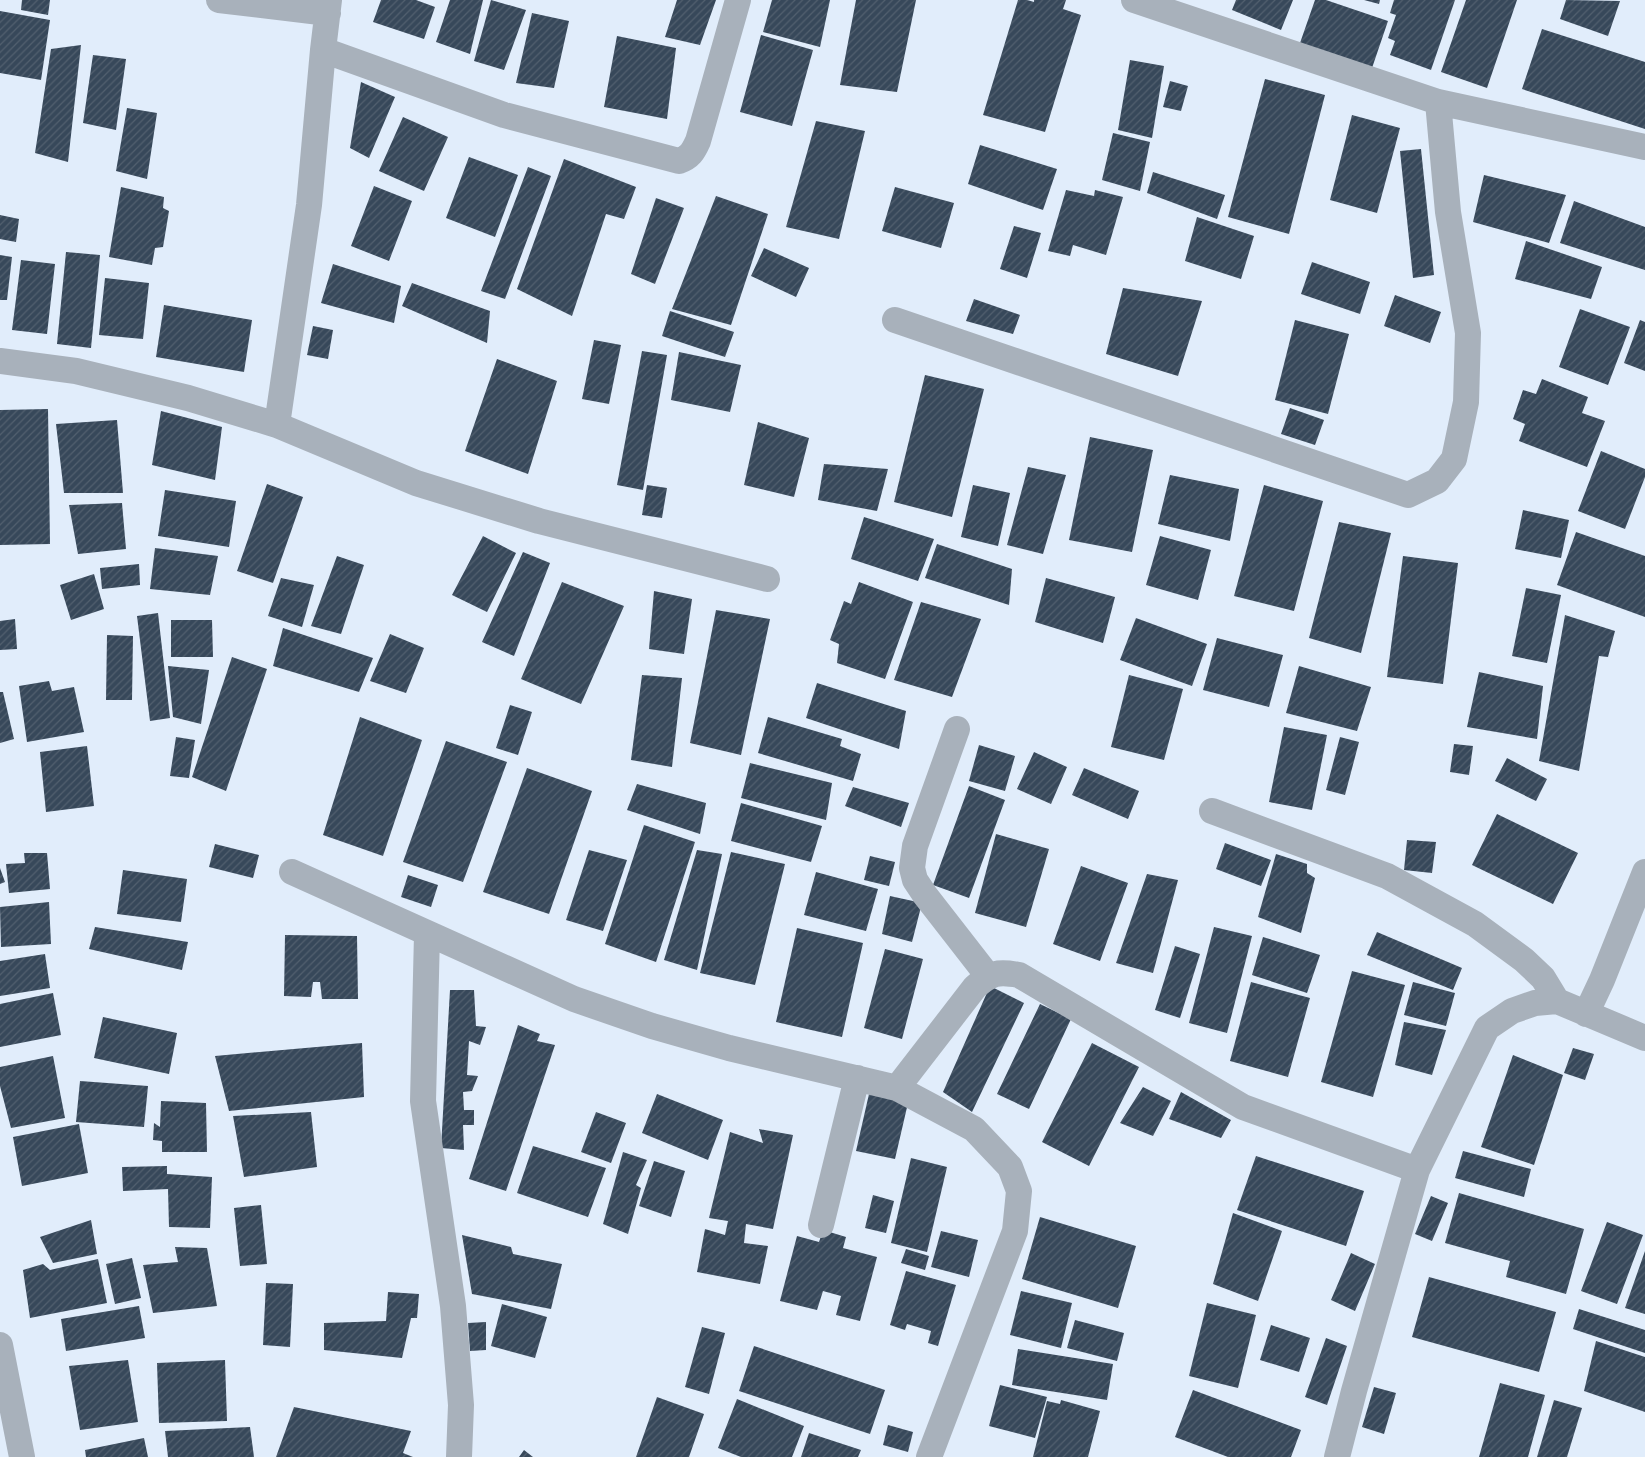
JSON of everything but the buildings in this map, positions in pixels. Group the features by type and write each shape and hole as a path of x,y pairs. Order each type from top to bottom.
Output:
{"street":[{"path":"219,0 329,7 323,50 309,205 277,425"},
{"path":"323,50 504,115 679,162 687,159 693,153 698,141 738,0"},
{"path":"1134,0 1438,102 1645,147"},
{"path":"895,320 1408,495 1437,481 1454,459 1466,402 1468,333 1448,212 1438,102"},
{"path":"0,361 76,371 188,398 277,425 416,483 539,521 767,580"},
{"path":"956,729 915,846 912,868 915,880 925,895 988,976"},
{"path":"1212,812 1387,876 1475,924 1524,960 1543,978 1557,1002"},
{"path":"292,872 426,934 574,998 652,1026 729,1048 897,1088 974,1129 1010,1167 1019,1191 1015,1231 929,1457"},
{"path":"1586,1014 1602,980 1645,872"},
{"path":"426,934 423,1101 453,1306 461,1405 458,1457"},
{"path":"897,1088 974,987 988,976 1005,972 1019,975 1243,1107 1418,1170"},
{"path":"1336,1457 1418,1170 1487,1028 1512,1011 1535,1003 1557,1002 1645,1038"},
{"path":"821,1225 857,1078"},
{"path":"0,1345 22,1457"}]}
